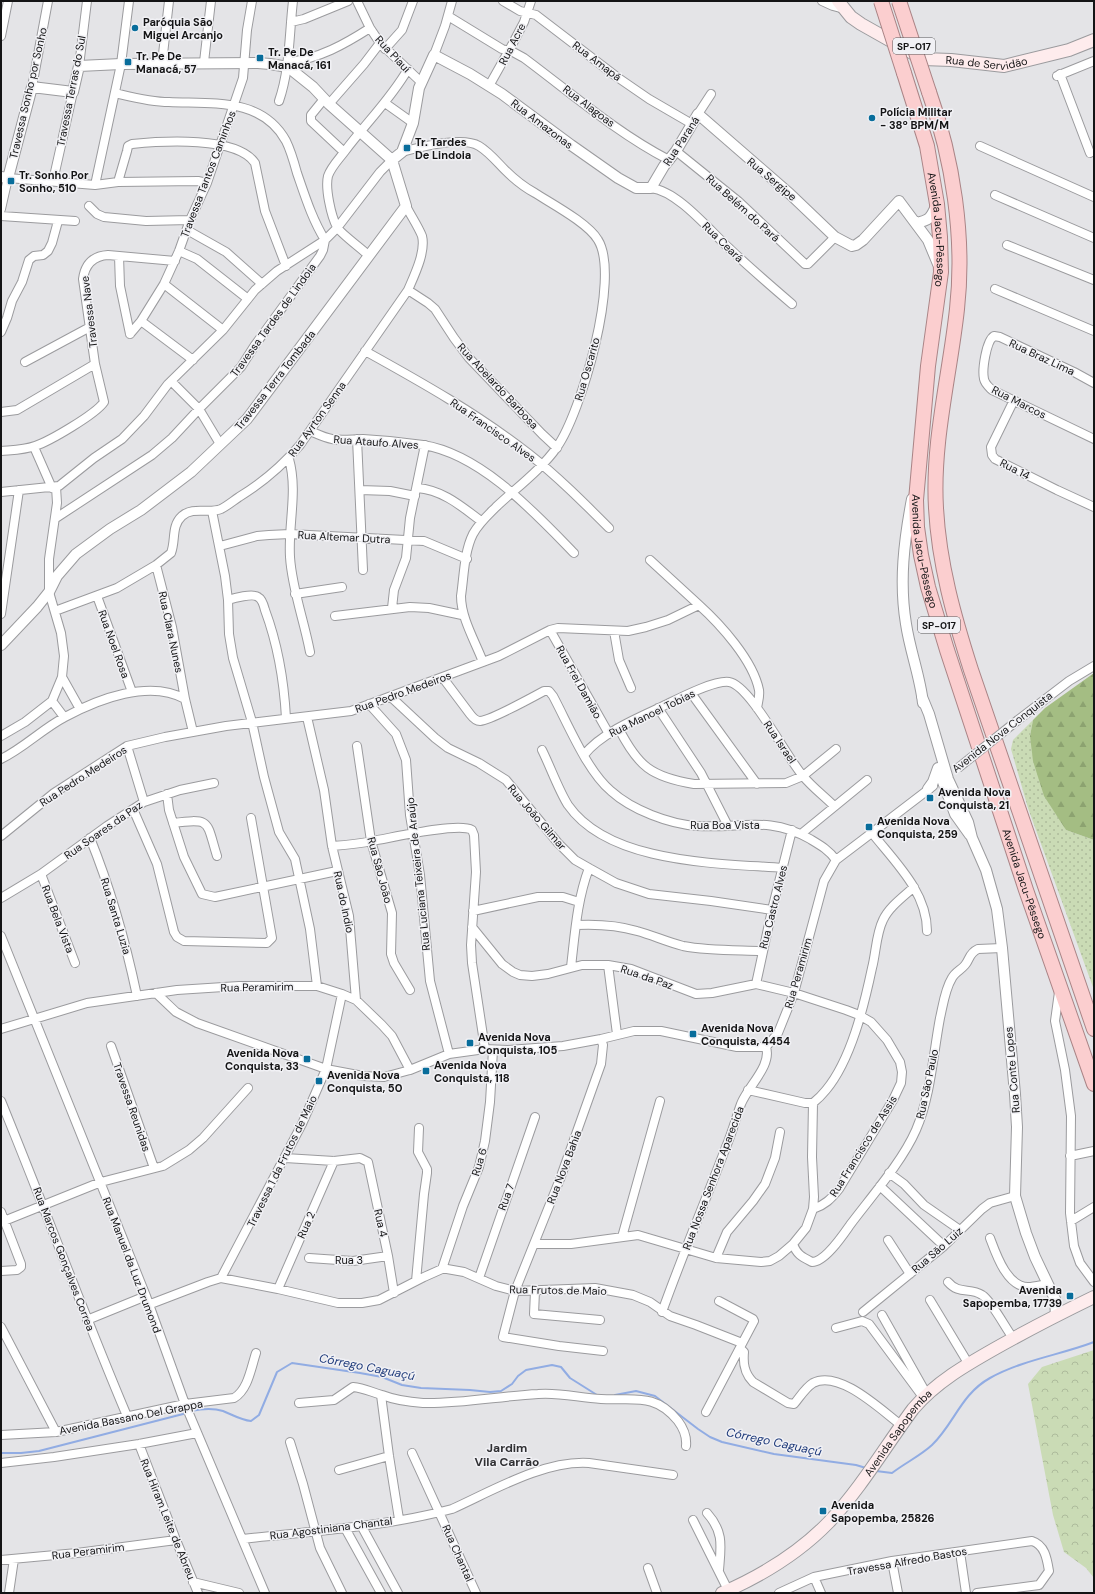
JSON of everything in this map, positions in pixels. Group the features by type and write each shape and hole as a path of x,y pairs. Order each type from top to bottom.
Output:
{"highway":[{"name":"Avenida Jacu-Pêssego","path":"881,1 927,146 937,204 941,272 928,366 916,500 921,555 928,587 947,650 1024,883 1094,1084"},
{"name":"Avenida Jacu-Pêssego","path":"899,1 937,113 949,164 959,232 960,264 957,309 937,454 936,507 945,580 954,616 971,670 1094,1029"}],"main road":[{"name":"Rua de Servidão","path":"841,5 861,24 922,59 951,60 1004,66 1069,50 1094,40"},
{"name":"Avenida Sapopemba","path":"725,1592 755,1578 786,1559 828,1523 862,1481 881,1453 925,1395 951,1374 1013,1338 1094,1296"}],"street":[{"path":"1,36 8,1"},
{"name":"Travessa Sonho por Sonho","path":"1,209 5,177 32,88 48,1"},
{"name":"Travessa Terras do Sul","path":"53,181 79,66 87,1"},
{"path":"95,184 121,64 129,1"},
{"path":"162,63 169,1"},
{"path":"204,62 211,1"},
{"name":"Travessa Tantos Caminhos","path":"119,256 120,286 130,334 141,321 164,284 207,183 243,78 247,30 252,1"},
{"path":"279,101 286,81 293,1"},
{"path":"291,22 309,17 348,1"},
{"path":"344,152 311,121 311,115 382,46 402,30 413,1"},
{"path":"288,65 359,132 392,160 402,152 413,123 421,82 434,55 452,1"},
{"name":"Rua Amapá","path":"503,1 520,11 536,14 617,77 656,103 692,124"},
{"name":"Rua Acre","path":"489,86 524,22 531,1"},
{"name":"Rua de Servidão","path":"822,1 833,6 841,5"},
{"name":"Rua Piauí","path":"361,3 370,28 382,46 421,82"},
{"name":"Rua Alagoas","path":"448,16 505,50 524,58 645,147 670,160"},
{"path":"79,66 204,62 288,65 335,48 370,28"},
{"name":"Rua Amazonas","path":"434,55 489,86 618,178 636,188 651,188"},
{"path":"1090,153 1059,75 1094,61"},
{"path":"368,255 337,228 330,205 326,183 329,172 359,132 385,103 408,69"},
{"path":"32,88 73,92"},
{"path":"1,492 55,487 122,439 144,416 171,381 224,330 248,299 262,284 277,271 325,240 311,215 286,142 267,119 234,105 220,103 157,101 115,93"},
{"name":"Rua Paraná","path":"651,188 676,152 711,94"},
{"path":"385,103 413,123"},
{"name":"Rua Sergipe","path":"698,114 790,194 835,237 845,243 856,246 872,231 899,201 916,223"},
{"path":"118,182 128,146 132,144 204,142 220,144 244,152 251,157 255,163 265,211 286,266"},
{"name":"Rua Oscarito","path":"402,152 434,144 470,142 479,146 517,181 575,218 592,232 599,241 604,265 604,288 594,352 568,427 557,448 542,465 481,521 470,541 461,596 462,615 483,662"},
{"path":"980,146 1094,196"},
{"name":"Rua Belém do Pará","path":"676,152 738,201 804,263 808,264 835,237"},
{"name":"Travessa Tardes de Lindoia","path":"56,518 152,454 172,438 231,378 241,367 255,345 322,254 325,240 337,228 363,192 392,160"},
{"name":"Rua Ayrton Senna","path":"55,611 72,603 97,596 125,584 156,565 171,553 174,529 176,523 183,515 192,511 212,511 220,509 262,482 289,459 310,431 408,290 416,272 423,248 423,242 406,206 392,160"},
{"path":"5,177 95,184 118,182 207,183"},
{"name":"Rua Ceará","path":"651,188 665,192 685,206 730,250 792,304"},
{"path":"994,195 1094,238"},
{"path":"937,204 930,218 925,222 916,223 928,240 941,272"},
{"path":"89,206 97,214 104,217 146,221 190,220"},
{"name":"Travessa Terra Tombada","path":"1,645 37,607 57,576 76,554 171,488 191,472 247,419 406,206"},
{"path":"1,216 76,221"},
{"path":"1,332 8,318 12,301 22,282 29,260 34,256 43,255 48,251 52,243 58,221"},
{"path":"187,230 226,252 262,284"},
{"path":"1007,245 1094,280"},
{"path":"179,251 197,259 248,299"},
{"name":"Travessa Nave","path":"34,447 48,441 72,426 99,408 104,402 96,364 83,279 85,269 89,262 97,257 108,255 174,261"},
{"path":"164,284 224,330"},
{"path":"995,289 1094,331"},
{"name":"Rua Abelardo Barbosa","path":"408,290 435,309 469,358 557,448"},
{"path":"141,321 193,360"},
{"path":"26,362 90,327"},
{"name":"Rua Braz Lima","path":"990,340 994,336 1000,337 1094,383"},
{"name":"Rua Marcos","path":"990,340 984,366 984,379 992,390 1094,438"},
{"name":"Rua Francisco Alves","path":"365,351 410,376 479,418 542,465 609,528"},
{"path":"1,412 17,410 96,364"},
{"path":"171,381 199,409 220,444"},
{"name":"Rua 14","path":"1014,400 991,447 992,455 995,458 1057,490 1094,507"},
{"name":"Rua Ataufo Alves","path":"310,431 330,439 393,441 425,445 457,456 512,492 574,553"},
{"path":"357,439 363,570"},
{"path":"392,608 394,590 406,558 407,541 425,445"},
{"path":"1,451 34,447 55,487 57,497 56,518 49,559 48,592 61,633 64,656 62,677 52,701 25,722 1,736"},
{"path":"289,459 293,482 290,555 295,594 306,628 310,652"},
{"path":"919,464 909,516 904,555 902,577 903,602 906,626 922,697 926,727 938,768 946,779"},
{"path":"417,488 430,490 448,497 481,521"},
{"path":"1,614 19,490"},
{"path":"360,490 390,491 415,496"},
{"path":"212,511 220,546 228,600 229,634 233,658 252,722 264,777 279,832 295,859 310,929 317,986"},
{"name":"Rua Altemar Dutra","path":"220,546 257,536 290,534 361,537 424,541 467,559"},
{"path":"650,560 699,605 719,626 746,662 756,680 759,690 759,699 756,708"},
{"name":"Rua Clara Nunes","path":"156,565 172,627 185,699 193,732"},
{"path":"295,594 342,587"},
{"path":"228,600 254,595 260,598 270,624 282,673 286,718"},
{"name":"Rua Noel Rosa","path":"97,596 132,692"},
{"name":"Rua Pedro Medeiros","path":"1,836 54,793 126,746 193,732 252,722 351,711 443,678 516,649 550,630 558,628 628,631 668,620 699,605"},
{"path":"335,616 410,607 429,608 462,615"},
{"name":"Rua Frei Damião","path":"550,630 609,734"},
{"path":"614,631 619,660 631,688"},
{"name":"Avenida Nova Conquista","path":"957,768 1069,681 1094,666"},
{"path":"62,677 80,709"},
{"name":"Rua Boa Vista","path":"443,678 470,714 478,720 483,720 544,691 549,691 600,781 623,801 637,808 679,824 697,826 760,824 792,830 822,846 836,860"},
{"name":"Rua Israel","path":"725,682 734,683 738,686 756,708 803,776 834,806"},
{"name":"Rua Manoel Tobias","path":"584,755 593,745 609,734 658,708 691,693 725,682"},
{"path":"1,759 64,717 111,697 132,692 158,690 168,692 185,699"},
{"path":"691,693 757,784"},
{"name":"Rua João Gilmar","path":"391,697 435,738 448,748 479,763 506,780 558,844 575,860 589,868 616,883 649,894 772,910"},
{"path":"922,697 933,726 946,779"},
{"path":"52,701 64,717"},
{"name":"Rua Luciana Teixeira de Araújo","path":"369,704 396,734 402,745 407,766 409,808 412,834 420,875 430,980 449,1054"},
{"path":"658,708 707,784 728,826"},
{"name":"Rua do Indio","path":"307,717 324,790 332,846 348,916 356,1000"},
{"path":"619,729 629,749 638,760 647,767 663,776 680,781 707,784 743,782 757,784 786,783 803,776 836,749"},
{"path":"126,746 144,802"},
{"name":"Rua São João","path":"357,746 371,842 392,913 391,954 394,963 410,990"},
{"path":"542,750 568,804 591,828 613,840 632,848 693,861 782,868"},
{"path":"927,790 933,782 938,768"},
{"path":"946,779 957,768"},
{"name":"Avenida Nova Conquista","path":"836,860 872,834 927,790 946,779"},
{"name":"Rua Conte Lopes","path":"946,779 947,796 958,820 972,838"},
{"name":"Rua Conte Lopes","path":"946,779 968,822 972,838 986,870 997,909 1015,1094 1017,1127 1015,1196 1026,1233 1047,1284 1055,1299 1056,1316"},
{"path":"801,834 866,780"},
{"name":"Rua Soares da Paz","path":"1,898 41,874 90,838 144,802 180,790 214,783"},
{"path":"927,790 936,791 947,796"},
{"path":"167,794 173,823 184,857 202,894 215,897 337,871"},
{"path":"133,809 157,864 174,932 177,937 184,941 267,943 272,938 273,934 251,818"},
{"path":"173,823 196,820 204,822 209,829 217,856"},
{"path":"332,846 371,842 440,830 470,828 474,835 476,872 472,927 472,963 489,1050"},
{"name":"Rua Castro Alves","path":"756,984 762,951 792,830"},
{"path":"872,834 914,887 924,911 927,931"},
{"name":"Rua Santa Luzia","path":"90,838 99,858 130,962 137,996"},
{"name":"Rua Peramirim","path":"766,1047 778,1033 794,993 824,881 836,860"},
{"path":"571,967 578,902 589,868"},
{"name":"Rua Bela Vista","path":"41,874 75,963"},
{"path":"534,1244 571,1244 638,1234 716,1258 761,1262 770,1261 779,1256 793,1244 806,1228 813,1209 813,1103 826,1090 844,1061 859,1015 883,919 889,910 914,887"},
{"path":"473,911 538,897 563,897 578,902"},
{"path":"576,925 599,924 617,926 635,930 683,946 762,951"},
{"name":"Rua da Paz","path":"472,927 494,955 513,972 520,975 532,976 548,974 582,965 608,965 631,969 696,994 712,994 756,984 794,993"},
{"name":"Rua Manuel da Luz Drumond","path":"1,936 101,1182 186,1407 265,1593"},
{"name":"Rua São Paulo","path":"793,1244 796,1252 801,1257 812,1262 820,1259 836,1244 880,1186 903,1153 915,1131 922,1112 928,1090 942,1010 952,977 964,965 974,950 1002,948"},
{"path":"608,965 617,1034"},
{"name":"Rua Peramirim","path":"1,1029 87,1003 177,990 239,986 317,986 356,1000"},
{"path":"1060,986 1055,1021 1065,1070 1071,1116 1071,1221 1074,1246 1080,1262 1093,1277"},
{"name":"Rua Francisco de Assis","path":"794,993 859,1015 875,1026 893,1049 900,1062 902,1072 901,1083 893,1100 839,1189 830,1200 813,1209"},
{"path":"156,994 176,1012 196,1023 326,1069 362,1076 384,1077 410,1070 449,1054 563,1046 634,1031 661,1031 737,1047 766,1047"},
{"name":"Travessa 1 da Frutos de Maio","path":"221,1278 285,1158 302,1124 326,1069 342,994"},
{"path":"356,1000 392,1036 410,1070"},
{"name":"Rua Nova Bahia","path":"601,1039 603,1045 601,1064 560,1179 515,1291 503,1338 602,1351"},
{"name":"Travessa Reunidas","path":"111,1046 154,1168"},
{"name":"Rua Nossa Senhora Aparecida","path":"662,1312 685,1249 727,1145 741,1104 766,1062 768,1054 766,1047"},
{"name":"Rua 6","path":"442,1269 463,1206 479,1167 485,1142 490,1102 489,1050"},
{"path":"4,1221 101,1182 163,1166 194,1146 248,1088"},
{"path":"748,1090 805,1103 813,1103"},
{"name":"Rua Marcos Gonçalves Correa","path":"1,1101 87,1320 127,1416"},
{"path":"622,1237 660,1101"},
{"name":"Rua 7","path":"479,1278 535,1117"},
{"path":"416,1281 427,1173 427,1168 418,1152 419,1128"},
{"path":"716,1258 727,1232 765,1184 775,1158 780,1132"},
{"path":"1070,1156 1094,1153"},
{"path":"285,1158 334,1161"},
{"name":"Rua 4","path":"334,1161 360,1158 364,1159 369,1166 388,1256 394,1293"},
{"name":"Rua 2","path":"278,1288 334,1161"},
{"path":"889,1173 904,1184 924,1205 960,1230"},
{"path":"880,1186 944,1246"},
{"name":"Rua São Luiz","path":"863,1312 944,1246 982,1209 990,1203 1015,1196"},
{"path":"1071,1221 1094,1207"},
{"path":"1,1212 21,1264 17,1270 1,1271"},
{"path":"990,1238 1002,1267 1017,1284 1029,1287 1047,1284"},
{"path":"888,1240 910,1274"},
{"name":"Rua 3","path":"309,1258 353,1262 388,1256"},
{"path":"87,1320 221,1278 278,1288 338,1303 379,1300 442,1269"},
{"name":"Rua Frutos de Maio","path":"442,1269 464,1272 506,1290 535,1292 595,1288 633,1294 650,1302 662,1312 670,1316 696,1325 741,1346"},
{"path":"948,1282 955,1289 975,1292 985,1297 1013,1338"},
{"path":"535,1292 534,1314 600,1320"},
{"name":"Rua Conte Lopes","path":"1055,1299 1070,1309"},
{"path":"930,1300 968,1364"},
{"path":"706,1412 754,1320 719,1301"},
{"path":"882,1315 925,1395"},
{"path":"836,1328 862,1321 869,1324 925,1395"},
{"path":"1,1327 56,1432"},
{"path":"741,1346 744,1352 743,1363 749,1379 788,1403 794,1404 813,1383 830,1380 850,1387 901,1426"},
{"name":"Avenida Bassano Del Grappa","path":"1,1435 56,1432 127,1416 234,1398 244,1389 256,1353"},
{"path":"299,1403 334,1400 353,1388 371,1390 381,1395 404,1401 423,1403 451,1403 476,1399 549,1393 599,1399 642,1399 652,1401 662,1406 672,1414 686,1435 686,1446"},
{"path":"381,1395 389,1456 400,1519"},
{"path":"1,1463 47,1458 139,1444 197,1433"},
{"path":"290,1442 323,1556 342,1593"},
{"name":"Rua Hiram Leite de Abreu","path":"139,1444 198,1593"},
{"name":"Rua Chantal","path":"412,1453 476,1593"},
{"path":"339,1470 389,1456"},
{"name":"Rua Agostiniana Chantal","path":"243,1539 362,1527 439,1513 452,1509 542,1469 562,1464 579,1462 589,1463 673,1476"},
{"path":"707,1513 720,1532 719,1571"},
{"path":"693,1520 719,1571 725,1592"},
{"path":"362,1527 398,1593"},
{"path":"345,1528 381,1593"},
{"name":"Rua Peramirim","path":"1,1560 77,1553 176,1540"},
{"name":"Travessa Alfredo Bastos","path":"779,1593 814,1577 892,1561 1032,1541 1039,1544 1043,1548 1049,1571 1040,1589"},
{"path":"960,1552 966,1593"},
{"path":"9,1593 14,1559"},
{"path":"892,1561 898,1593"},
{"path":"648,1568 657,1593"},
{"path":"814,1577 821,1593"},
{"path":"193,1582 239,1593"},
{"path":"977,1593 1040,1589"}],"green space":[{"path":"1094,673 1094,840 1066,830 1044,796 1033,761 1030,736 1033,720 1045,708"},
{"path":"1033,720 1030,736 1066,830 1094,840 1094,990 1028,808 1011,749 1013,740"},
{"path":"1094,1350 1094,1578 1086,1568 1064,1552 1053,1515 1028,1384 1042,1367"}],"waterway":[{"name":"Córrego Caguaçú","path":"876,1471 892,1473 932,1445 940,1437 972,1392 990,1378 1028,1362 1094,1342"},
{"name":"Córrego Caguaçú","path":"191,1411 207,1409 219,1410 251,1421 259,1415 277,1372 292,1363 382,1377 402,1385 421,1388 490,1392 501,1391 512,1384 518,1376 526,1370 552,1365 561,1367 570,1378 597,1395"},
{"name":"Córrego Caguaçú","path":"615,1395 636,1391 655,1396 698,1429 710,1437 722,1442 774,1454 856,1465 866,1468"},
{"name":"Córrego Caguaçú","path":"1,1453 39,1451 187,1413"}],"place":[{"name":"Paróquia São Miguel Arcanjo","path":"135,28"},
{"name":"Tr. Pe De Manacá, 161","path":"260,58"},
{"name":"Tr. Pe De Manacá, 57","path":"128,62"},
{"name":"Polícia Militar - 38º BPM/M","path":"872,118"},
{"name":"Tr. Tardes De Lindoia","path":"407,148"},
{"name":"Tr. Sonho Por Sonho, 510","path":"11,181"},
{"name":"Avenida Nova Conquista, 21","path":"930,798"},
{"name":"Avenida Nova Conquista, 259","path":"869,827"},
{"name":"Avenida Nova Conquista, 4454","path":"693,1034"},
{"name":"Avenida Nova Conquista, 105","path":"470,1043"},
{"name":"Avenida Nova Conquista, 33","path":"307,1059"},
{"name":"Avenida Nova Conquista, 118","path":"426,1071"},
{"name":"Avenida Nova Conquista, 50","path":"319,1081"},
{"name":"Avenida Sapopemba, 17739","path":"1070,1296"},
{"name":"Avenida Sapopemba, 25826","path":"823,1511"}],"district":[{"name":"Jardim Vila Carrão","path":"507,1455"}]}
